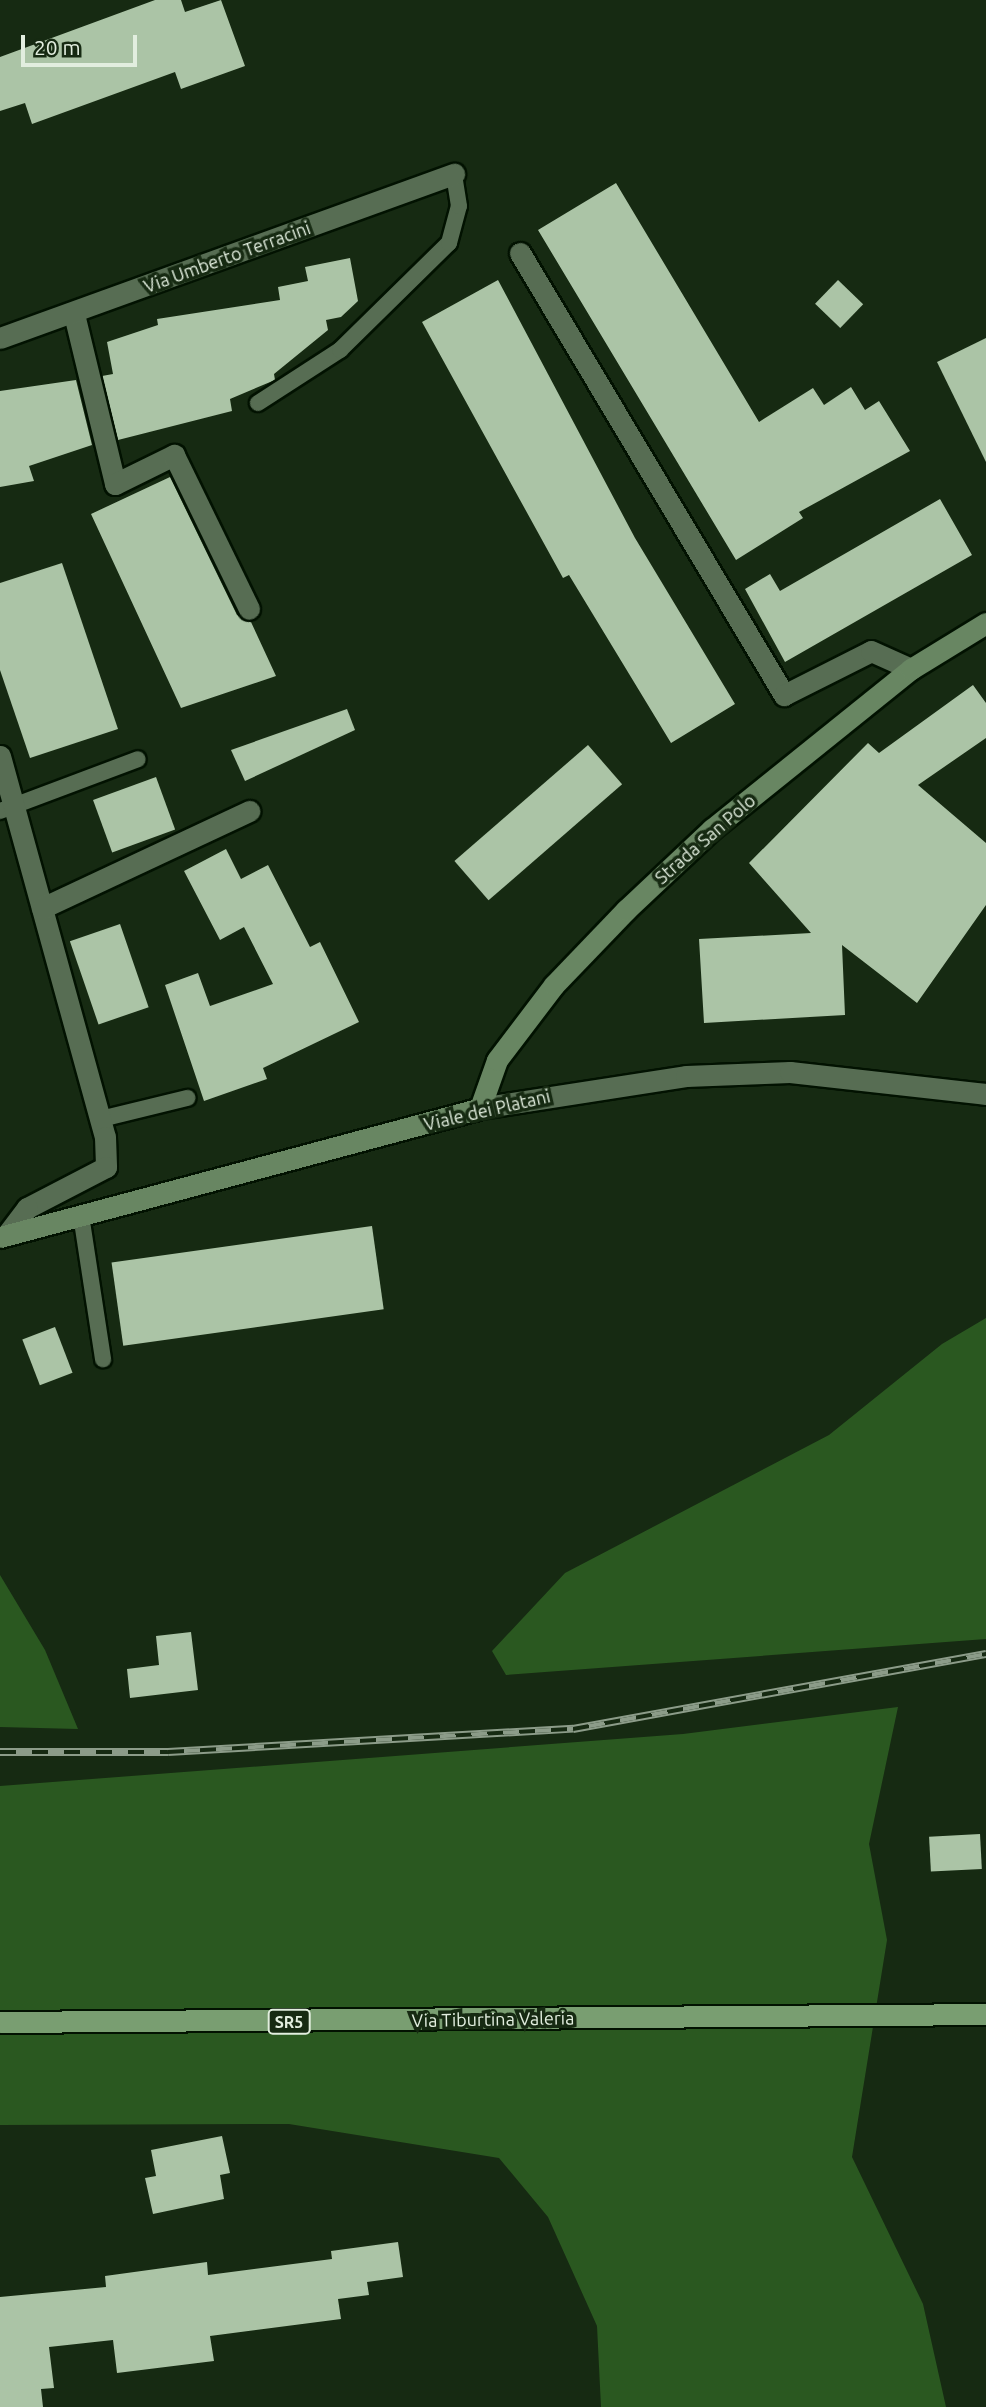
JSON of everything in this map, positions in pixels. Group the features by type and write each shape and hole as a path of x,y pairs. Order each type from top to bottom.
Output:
{"main road":[{"name":"Via Tiburtina Valeria","path":"0,2022 986,2014"}],"street":[{"name":"Via Umberto Terracini","path":"0,338 74,314 454,174"},
{"path":"520,253 784,695 871,651 911,669"},
{"path":"74,314 115,484 174,455 249,609"},
{"name":"Strada San Polo","path":"480,1108 497,1060 554,985 626,910 712,829 911,669 986,623"},
{"path":"0,756 6,807 42,908 101,1119 106,1167 27,1208 3,1236"},
{"path":"42,908 249,811"},
{"name":"Viale dei Platani","path":"3,1236 480,1108 686,1076 777,1073 986,1094"}],"lane":[{"path":"258,403 340,350 449,243 459,206 454,174"},
{"path":"6,807 138,759"},
{"path":"101,1119 187,1098"},
{"path":"81,1215 103,1359"}],"green space":[{"path":"986,1318 986,1639 506,1675 492,1651 565,1573 829,1435 942,1344"},
{"path":"0,1575 45,1650 78,1729 0,1727"},
{"path":"898,1707 869,1844 887,1940 852,2157 923,2304 946,2407 601,2407 597,2326 548,2217 499,2158 289,2124 0,2125 0,1786 683,1734"}],"building":[{"path":"155,0 181,0 185,12 221,0 245,66 181,89 175,72 32,124 25,103 0,111 0,57"},
{"path":"616,183 759,422 813,388 824,405 851,387 865,410 879,401 910,451 799,512 803,518 736,560 538,230"},
{"path":"350,258 358,301 341,317 326,320 328,330 274,374 275,380 230,399 232,411 118,440 102,376 113,374 107,342 158,325 157,319 280,300 278,287 308,281 305,267"},
{"path":"498,280 635,538 735,704 671,743 569,575 563,578 422,322"},
{"path":"838,280 863,304 840,328 815,304"},
{"path":"986,338 986,462 937,362"},
{"path":"76,380 92,445 29,466 34,481 0,487 0,391"},
{"path":"170,477 237,615 251,622 276,676 181,708 91,514"},
{"path":"940,499 972,555 785,662 745,589 770,574 780,591"},
{"path":"62,563 118,729 30,758 0,670 0,583"},
{"path":"973,685 986,703 986,738 918,785 986,843 986,905 917,1003 842,945 845,1015 704,1023 699,939 811,933 749,863 868,743 879,753"},
{"path":"347,709 355,730 245,781 231,750"},
{"path":"588,745 622,784 489,900 454,861"},
{"path":"156,777 175,830 112,853 93,800"},
{"path":"226,849 241,879 268,865 310,947 320,942 359,1022 263,1068 267,1079 204,1101 165,985 198,973 210,1006 273,984 244,927 220,940 184,871"},
{"path":"120,924 149,1007 99,1024 70,941"},
{"path":"372,1226 384,1309 123,1346 112,1263"},
{"path":"55,1327 73,1373 40,1385 22,1340"},
{"path":"191,1632 198,1690 130,1698 127,1669 159,1665 156,1636"},
{"path":"980,1834 982,1869 931,1872 929,1837"},
{"path":"222,2136 230,2173 220,2175 224,2199 153,2214 145,2178 156,2176 151,2150"},
{"path":"398,2242 403,2277 367,2282 369,2295 338,2299 341,2319 210,2336 214,2361 117,2373 113,2340 49,2347 54,2388 41,2389 43,2407 0,2407 0,2297 106,2287 105,2276 207,2262 208,2275 332,2259 331,2251"}],"railway":[{"path":"0,1752 168,1752 573,1729 986,1654"}]}
